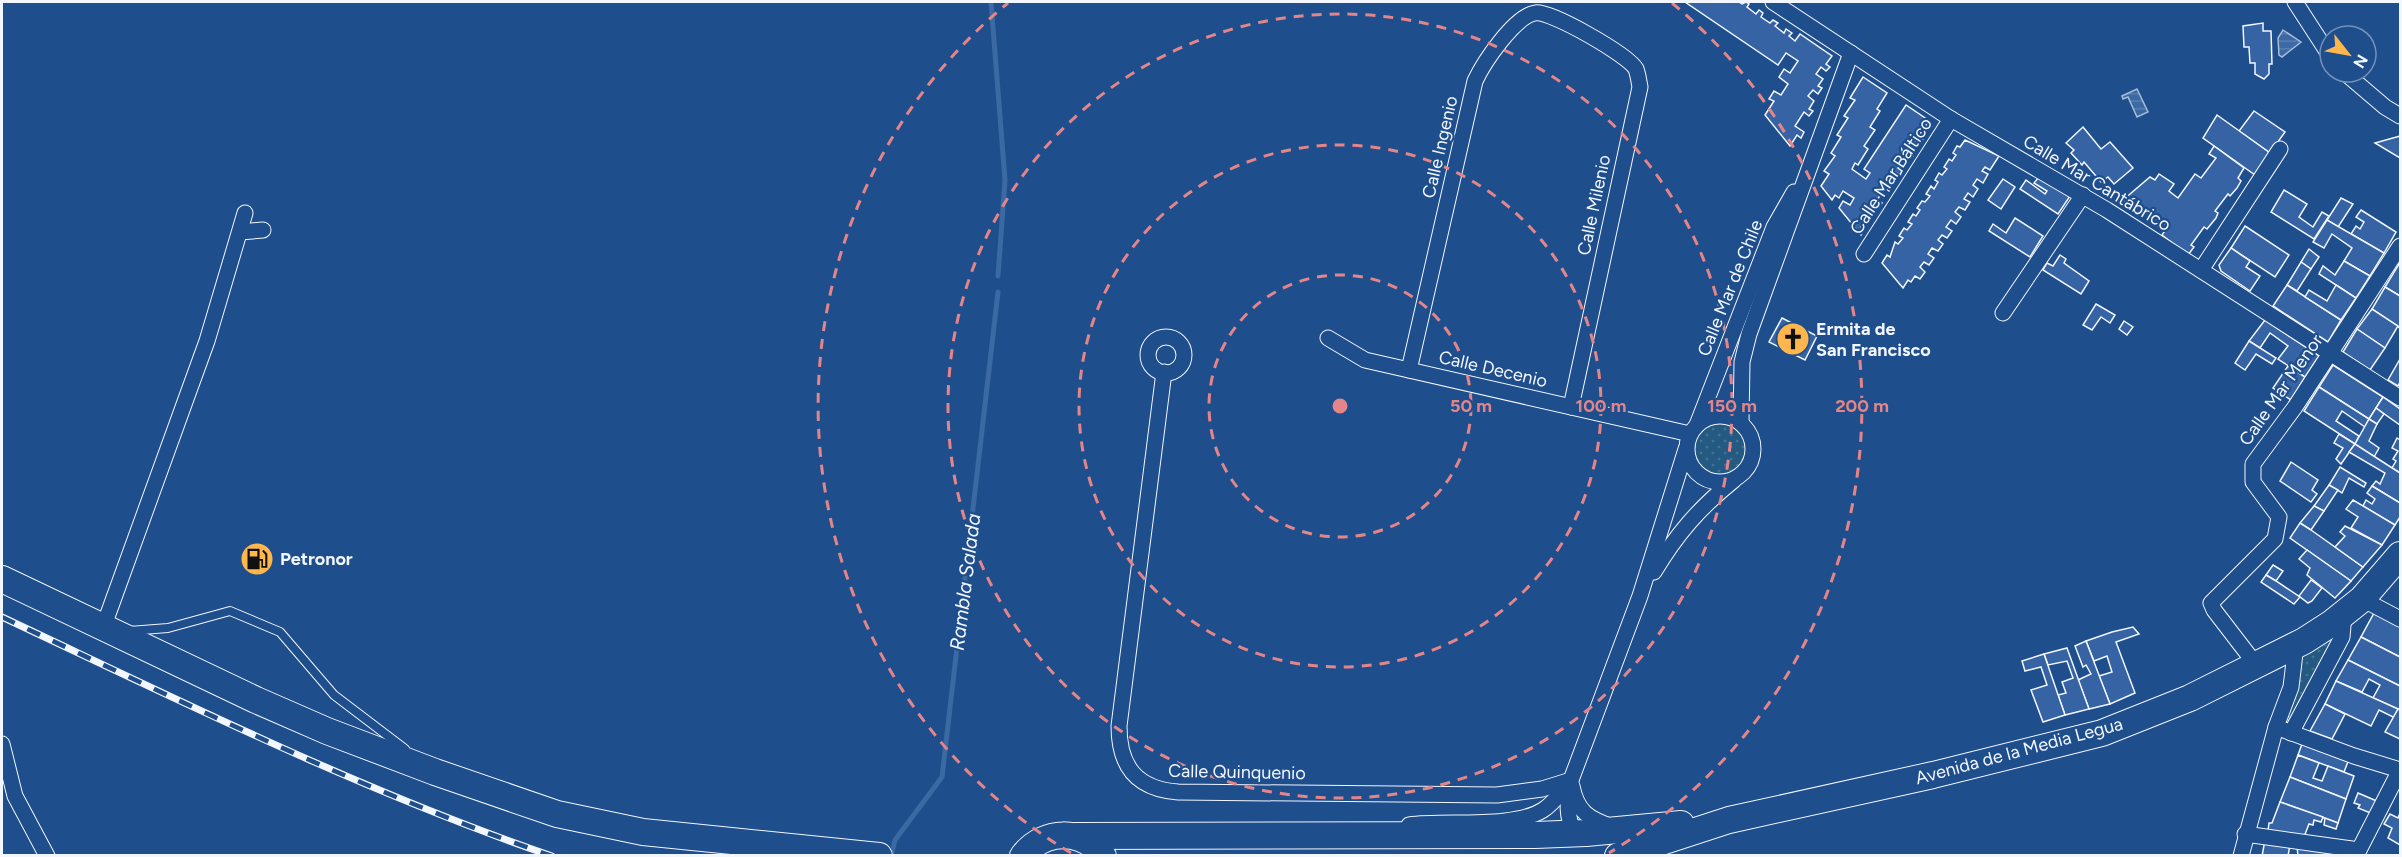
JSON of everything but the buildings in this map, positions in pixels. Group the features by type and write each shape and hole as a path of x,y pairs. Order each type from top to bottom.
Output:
{"main road":[{"name":"Avenida de la Media Legua","path":"1729,820 1933,775 2102,733 2190,699 2296,645 2353,606 2400,555"},
{"path":"2,579 256,700 327,731 435,772 557,814 602,825 675,836 879,855"},
{"path":"1021,854 1040,840 1054,835 1173,837 1326,834 1580,844 1623,830 1729,820"},
{"path":"1618,855 1729,820"},
{"path":"1076,836 1103,854"}],"street":[{"name":"Calle Mar Cantábrico","path":"1773,2 1951,119 2083,195 2400,398"},
{"path":"2295,2 2318,37"},
{"name":"Calle Ingenio","path":"1409,370 1475,81 1483,63 1522,18 1537,12 1552,15 1587,35"},
{"name":"Calle Milenio","path":"1570,407 1640,87 1636,69 1623,56 1587,35"},
{"name":"Calle Mar de Chile","path":"1640,596 1683,527 1712,498 1744,472 1751,462 1753,452 1748,431 1741,423 1742,362 1749,334 1789,230 1808,169 1851,53"},
{"path":"2358,84 2400,116"},
{"name":"Calle Mar Báltico","path":"1864,254 1951,119"},
{"path":"2201,270 2280,149"},
{"name":"Calle Mar de Chile","path":"1571,780 1640,596 1691,436 1774,227 1808,169"},
{"path":"2003,314 2083,195"},
{"path":"103,628 207,341 245,213"},
{"path":"240,232 263,230"},
{"name":"Calle Mar Menor","path":"2258,666 2211,603 2275,539 2279,517 2253,482 2253,464 2295,407 2400,246"},
{"name":"Calle Decenio","path":"1328,338 1365,360 1691,436"},
{"name":"Calle Quinquenio","path":"1164,372 1119,726 1119,744 1125,762 1134,776 1163,791 1497,795 1542,789 1571,780"},
{"path":"1735,479 1724,483 1702,478 1688,460 1691,436 1711,417 1722,416 1741,423"},
{"path":"2291,733 2342,637 2353,606 2400,619"},
{"path":"2241,855 2276,727 2291,687 2296,645"},
{"path":"2245,834 2358,850 2400,770 2276,727"},
{"path":"2,744 15,796 47,855"},
{"path":"1571,780 1575,801 1587,815 1600,823 1623,830"},
{"path":"1326,834 1434,822 1498,821 1529,817 1544,810 1571,780"},
{"path":"1571,780 1567,806 1570,824 1580,844"}],"lane":[{"path":"103,628 126,631 168,628 230,611 280,632 334,695 435,772"}],"shaded area":[{"path":"2283,30 2301,42 2282,57 2279,55 2278,38"},
{"path":"2137,89 2148,112 2137,117 2128,97 2123,99 2122,96"},
{"path":"1719,421 1730,423 1739,429 1745,438 1747,449 1745,460 1739,469 1730,475 1719,477 1708,475 1699,469 1693,460 1691,449 1693,438 1699,429 1708,423"},
{"path":"2332,623 2342,637 2291,733 2276,727 2296,645"}],"waterway":[{"name":"Rambla Salada","path":"991,2 1005,180 998,276"},
{"name":"Rambla Salada","path":"891,856 895,840 942,777 998,292"}],"railway":[{"path":"2,617 205,713 342,774 481,831 552,856"}],"place":[{"name":"Ermita de San Francisco","path":"1793,339"},
{"name":"Petronor","path":"257,559"}]}
